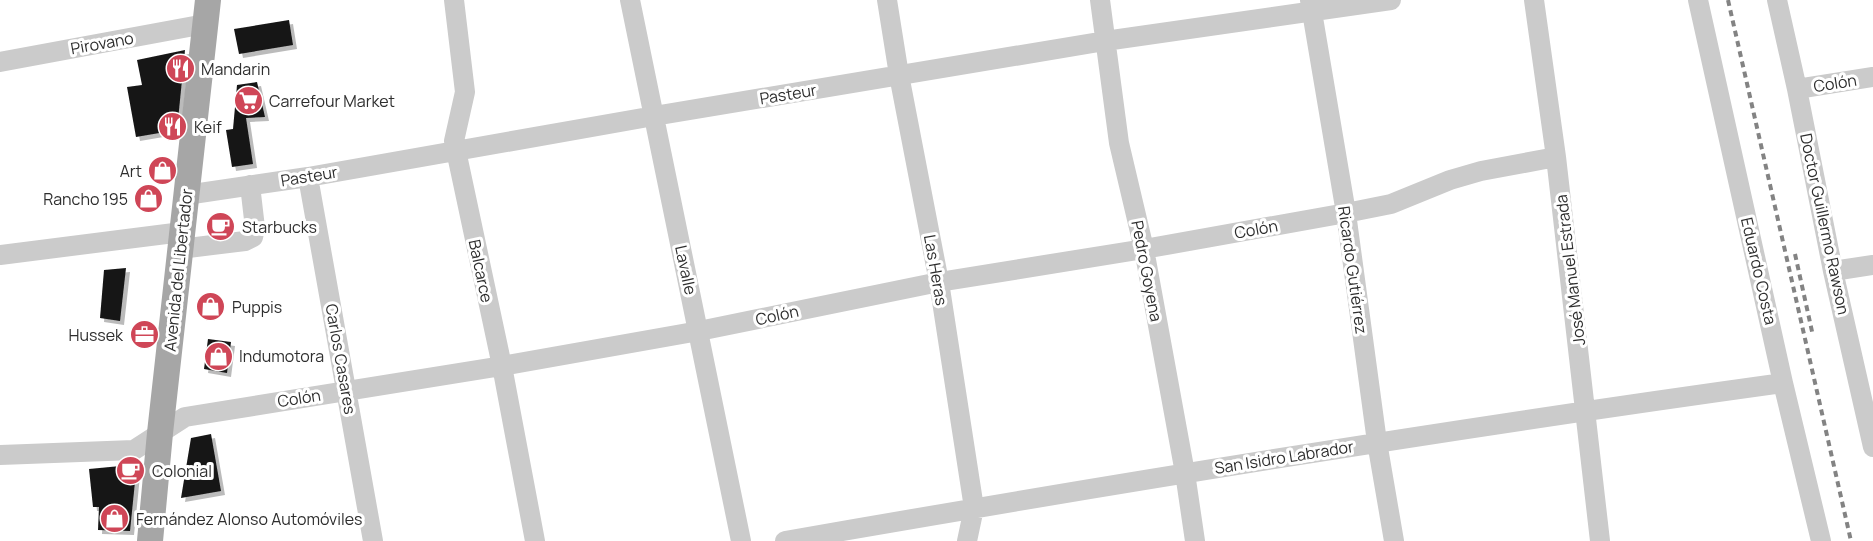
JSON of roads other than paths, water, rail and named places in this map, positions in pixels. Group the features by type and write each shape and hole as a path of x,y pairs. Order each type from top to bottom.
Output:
{"main road":[{"name":"Avenida del Libertador","path":"150,541 207,12"}],"street":[{"name":"Balcarce","path":"454,0 465,92 454,141 455,151 502,366 535,541"},
{"name":"Lavalle","path":"630,0 741,541"},
{"name":"Las Heras","path":"887,0 939,282 974,508 967,541"},
{"name":"Pedro Goyena","path":"1100,0 1119,143 1144,249 1185,473 1195,541"},
{"name":"Pasteur","path":"186,195 308,177 654,116 1311,6 1390,0"},
{"name":"José Manuel Estrada","path":"1534,0 1556,157 1600,541"},
{"name":"Eduardo Costa","path":"1698,0 1821,541"},
{"name":"Doctor Guillermo Rawson","path":"1777,0 1833,271 1873,447"},
{"name":"Ricardo Gutiérrez","path":"1311,6 1346,213 1377,442 1394,541"},
{"name":"Pirovano","path":"0,62 207,12"},
{"name":"Colón","path":"1797,89 1873,77"},
{"name":"Colón","path":"0,455 134,450 185,417 502,366 699,331 939,282 1346,213 1391,204 1450,180 1481,171 1556,157"},
{"name":"Carlos Casares","path":"308,177 373,541"},
{"path":"0,255 181,241 244,242 253,237 255,228 250,185"},
{"path":"1833,271 1873,265"},
{"name":"San Isidro Labrador","path":"785,541 1377,442 1784,383"}],"railway":[{"path":"1728,0 1851,541"},
{"path":"1795,254 1813,336"}],"place":[{"name":"Mandarin","path":"180,69"},
{"name":"Carrefour Market","path":"248,101"},
{"name":"Keif","path":"173,127"},
{"name":"Art","path":"163,171"},
{"name":"Rancho 195","path":"149,199"},
{"name":"Starbucks","path":"221,227"},
{"name":"Puppis","path":"211,307"},
{"name":"Hussek","path":"144,335"},
{"name":"Indumotora","path":"218,356"},
{"name":"Colonial","path":"131,471"},
{"name":"Fernández Alonso Automóviles","path":"115,519"}]}
